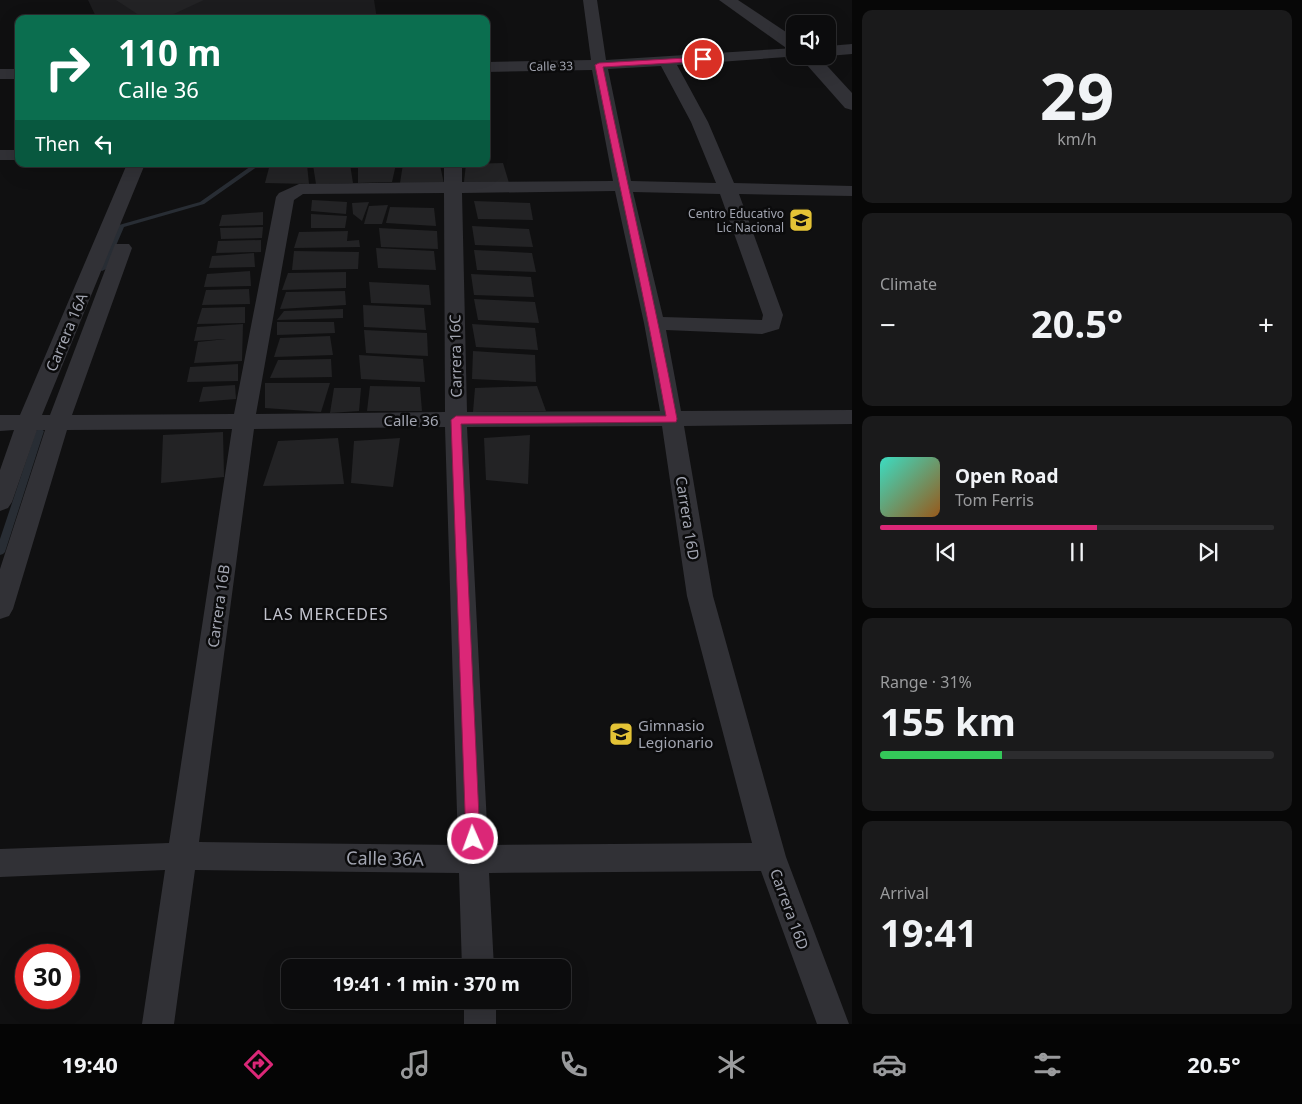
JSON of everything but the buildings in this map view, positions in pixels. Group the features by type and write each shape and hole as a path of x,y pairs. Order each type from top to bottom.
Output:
{"street":[{"name":"Carrera 16D","path":"590,0 599,65 623,186 654,323 672,419 700,596 771,857 833,1024"},
{"path":"727,0 786,40"},
{"path":"836,50 852,49"},
{"name":"Calle 33","path":"490,67 667,62 786,54"},
{"path":"654,323 762,328 772,324 773,315 728,188 684,90 667,62"},
{"path":"816,65 852,104"},
{"path":"0,74 15,74"},
{"path":"0,155 15,155"},
{"name":"Carrera 16A","path":"0,502 28,423 135,167"},
{"path":"453,176 623,186 852,191"},
{"name":"Carrera 16B","path":"158,1024 244,421 284,197 290,192 299,189 453,176"},
{"name":"Carrera 16C","path":"453,176 456,420 478,959"},
{"path":"0,609 58,422 122,248"},
{"name":"Calle 36","path":"0,423 852,417"},
{"name":"Calle 36A","path":"0,863 183,856 474,859 771,857"},
{"path":"480,1009 480,1024"}],"shaded area":[{"path":"88,0 374,0 376,15 95,15"}],"waterway":[{"path":"102,269 121,226 202,203 254,167"},
{"path":"0,552 40,431"}],"place":[{"name":"Centro Educativo Lic Nacional","path":"801,220"},
{"name":"Gimnasio Legionario","path":"621,734"}],"district":[{"name":"LAS MERCEDES","path":"326,614"}],"route":[{"path":"473,839 456,420 672,419 654,323 623,186 599,65 703,59"}]}
